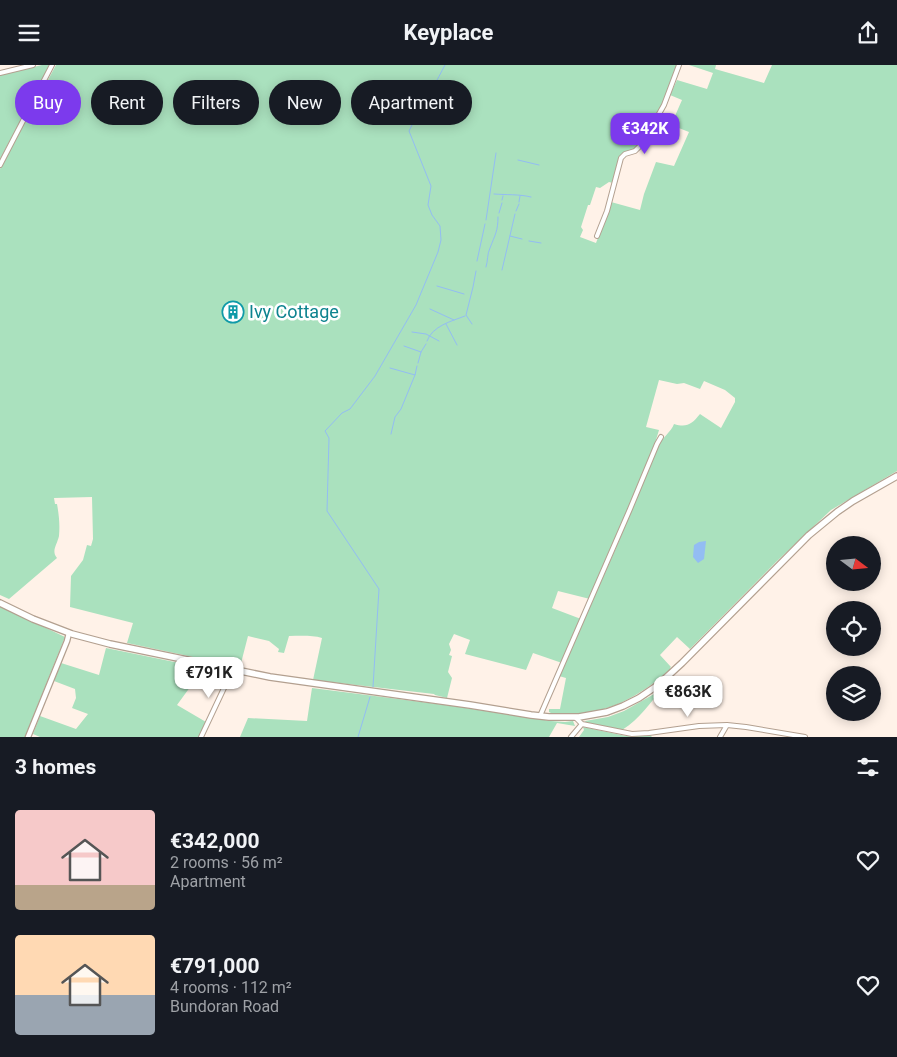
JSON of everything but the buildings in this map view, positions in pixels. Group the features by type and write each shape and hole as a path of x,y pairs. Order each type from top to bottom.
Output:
{"highway":[{"path":"0,603 33,619 69,633 110,644 270,677 540,716 575,717 599,714 623,706 658,685 826,520 853,501 897,476"}],"street":[{"path":"0,73 33,65"},
{"path":"0,165 52,65"},
{"path":"597,236 607,211 621,158 624,154 635,151 642,144 664,105 679,65"},
{"path":"540,716 661,437"},
{"path":"28,737 69,633"},
{"path":"201,737 233,669"},
{"path":"575,717 582,724 632,734 699,726 727,725 805,737"},
{"path":"571,737 582,724"},
{"path":"720,737 727,725"}],"green space":[{"path":"49,65 43,80 15,80 15,125 18,125 0,159 0,75"},
{"path":"56,65 678,65 662,106 647,133 636,148 621,154 613,183 609,182 600,188 596,187 590,205 588,205 580,237 596,243 611,202 640,210 656,162 674,166 689,132 671,125 682,100 670,95 677,80 707,89 713,73 689,65 716,65 715,69 764,83 772,65 897,65 897,471 831,510 776,562 690,649 677,637 660,655 671,667 657,681 615,705 585,713 549,712 549,709 560,709 566,678 559,676 616,548 658,446 674,424 682,426 689,424 700,414 721,428 735,402 735,398 725,390 704,381 700,389 684,383 677,384 659,380 646,427 659,430 652,453 590,599 558,591 552,608 581,619 562,663 533,653 526,670 465,654 470,640 454,634 449,644 451,650 449,655 452,656 448,672 452,678 447,698 434,694 313,680 322,638 318,637 289,636 284,653 278,652 279,649 269,641 248,636 240,667 127,643 133,623 70,607 71,576 83,560 87,545 91,546 93,539 92,497 54,498 55,504 57,504 59,524 59,536 54,550 57,558 9,599 0,595 0,169 24,125 81,125 81,80 48,80"},
{"path":"0,606 65,637 25,737 0,737"},
{"path":"106,648 204,668 177,705 206,722 199,737 40,737 33,734 40,716 76,729 88,714 72,708 76,698 75,689 54,681 61,663 99,675"},
{"path":"312,688 551,721 573,721 575,726 557,723 549,737 240,737 248,718 307,721"},
{"path":"663,689 639,716 622,730 586,723 585,721 608,717 624,711"},
{"path":"583,727 626,736 650,735 652,737 579,737 584,730"}],"water":[{"path":"706,541 704,559 698,563 693,557 694,545"}],"waterway":[{"path":"373,687 379,589 327,511 329,438 325,431 342,413 350,409 375,376 416,305 438,252 441,240 440,226 428,205 431,186 409,131 445,65"},
{"path":"486,220 496,153"},
{"path":"518,160 539,165"},
{"path":"494,194 531,197"},
{"path":"502,200 503,196"},
{"path":"519,202 520,196"},
{"path":"499,213 502,203"},
{"path":"516,211 519,204"},
{"path":"502,270 515,214"},
{"path":"486,267 489,250 497,230 498,217"},
{"path":"477,261 485,224"},
{"path":"510,236 522,239"},
{"path":"529,241 541,243"},
{"path":"472,324 466,315 476,271"},
{"path":"437,286 464,294"},
{"path":"430,309 454,320"},
{"path":"427,341 433,331 465,316"},
{"path":"446,324 457,345"},
{"path":"412,332 426,334 439,341"},
{"path":"418,363 421,352 426,344"},
{"path":"404,346 421,352"},
{"path":"390,368 415,375 417,366"},
{"path":"391,434 395,417 401,409 415,375"},
{"path":"358,737 370,697"}],"place":[{"name":"Ivy Cottage","path":"233,312"}]}
